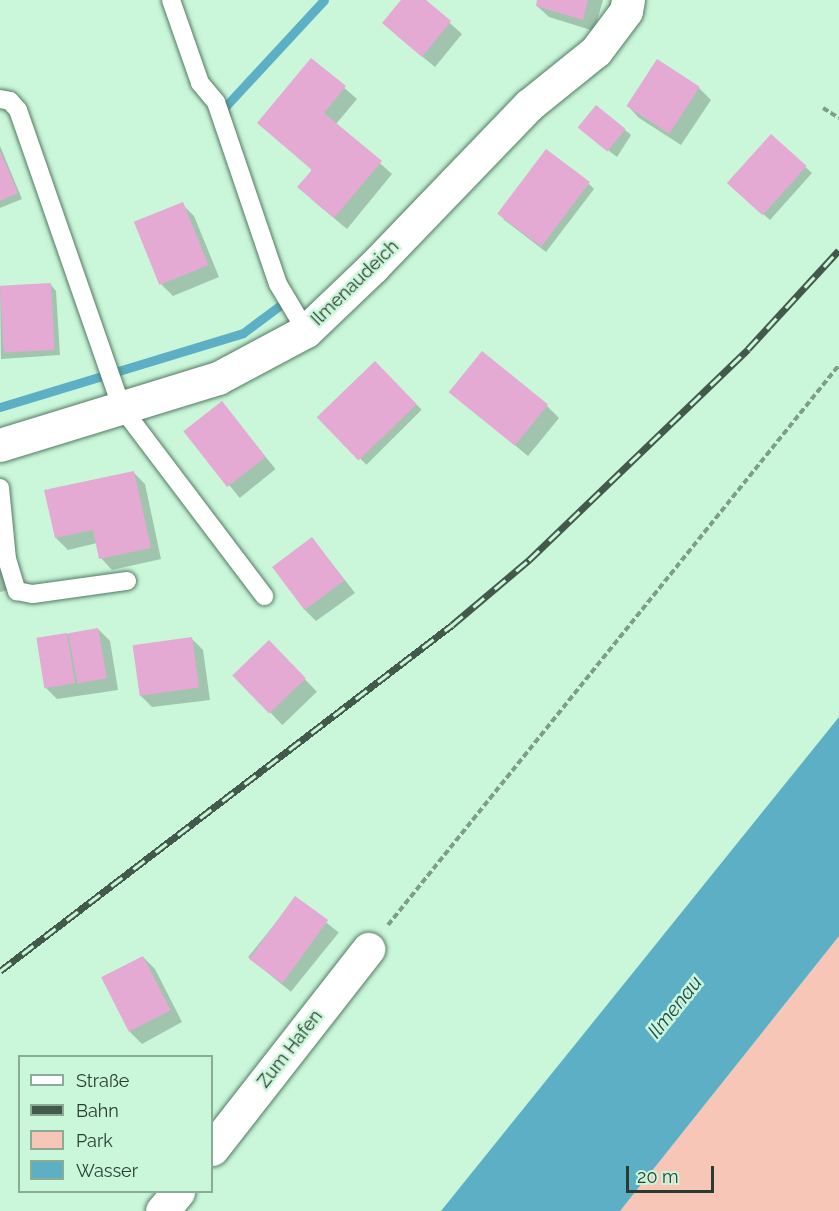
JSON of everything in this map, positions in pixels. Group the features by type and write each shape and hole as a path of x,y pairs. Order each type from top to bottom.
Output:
{"street":[{"name":"Ilmenaudeich","path":"0,445 118,395 218,378 300,320 373,267 529,105 596,51 626,11 628,0"},
{"name":"Zum Hafen","path":"213,1148 368,949"},
{"path":"162,1211 176,1193"}],"lane":[{"path":"171,0 200,83 216,102 281,289 300,320"},
{"path":"0,99 10,101 18,110 118,395 264,596"},
{"path":"0,488 8,559 17,591 33,594 128,581"}],"path":[{"path":"823,108 839,118"},
{"path":"368,949 839,365"}],"green space":[{"path":"839,936 839,1211 620,1211"}],"water":[{"name":"Ilmenau","path":"839,717 839,936 620,1211 441,1211"}],"building":[{"path":"401,0 426,0 451,21 422,57 382,23"},
{"path":"537,0 588,0 583,20 536,6"},
{"path":"311,58 346,86 324,113 382,161 334,218 297,187 312,170 257,123"},
{"path":"657,59 700,87 669,134 627,106"},
{"path":"596,105 626,129 607,151 578,128"},
{"path":"771,134 807,166 763,215 727,183"},
{"path":"546,149 590,182 541,247 497,214"},
{"path":"0,151 18,193 0,201"},
{"path":"183,202 208,265 159,285 134,222"},
{"path":"51,283 55,350 4,353 0,286"},
{"path":"482,351 548,404 515,446 449,392"},
{"path":"375,361 417,404 358,460 317,417"},
{"path":"222,401 266,457 227,487 183,431"},
{"path":"134,471 151,548 99,559 93,530 55,538 44,490"},
{"path":"312,537 344,580 305,610 272,567"},
{"path":"98,628 107,678 77,683 68,633"},
{"path":"67,633 75,683 44,688 36,638"},
{"path":"192,637 199,688 140,696 133,645"},
{"path":"269,640 306,678 269,714 232,675"},
{"path":"295,896 328,920 282,983 249,959"},
{"path":"143,956 171,1010 129,1032 101,977"}],"waterway":[{"path":"226,115 224,108 324,0"},
{"path":"0,407 243,333 290,298"}],"railway":[{"path":"0,971 452,625 529,560 748,349 839,250"}]}
